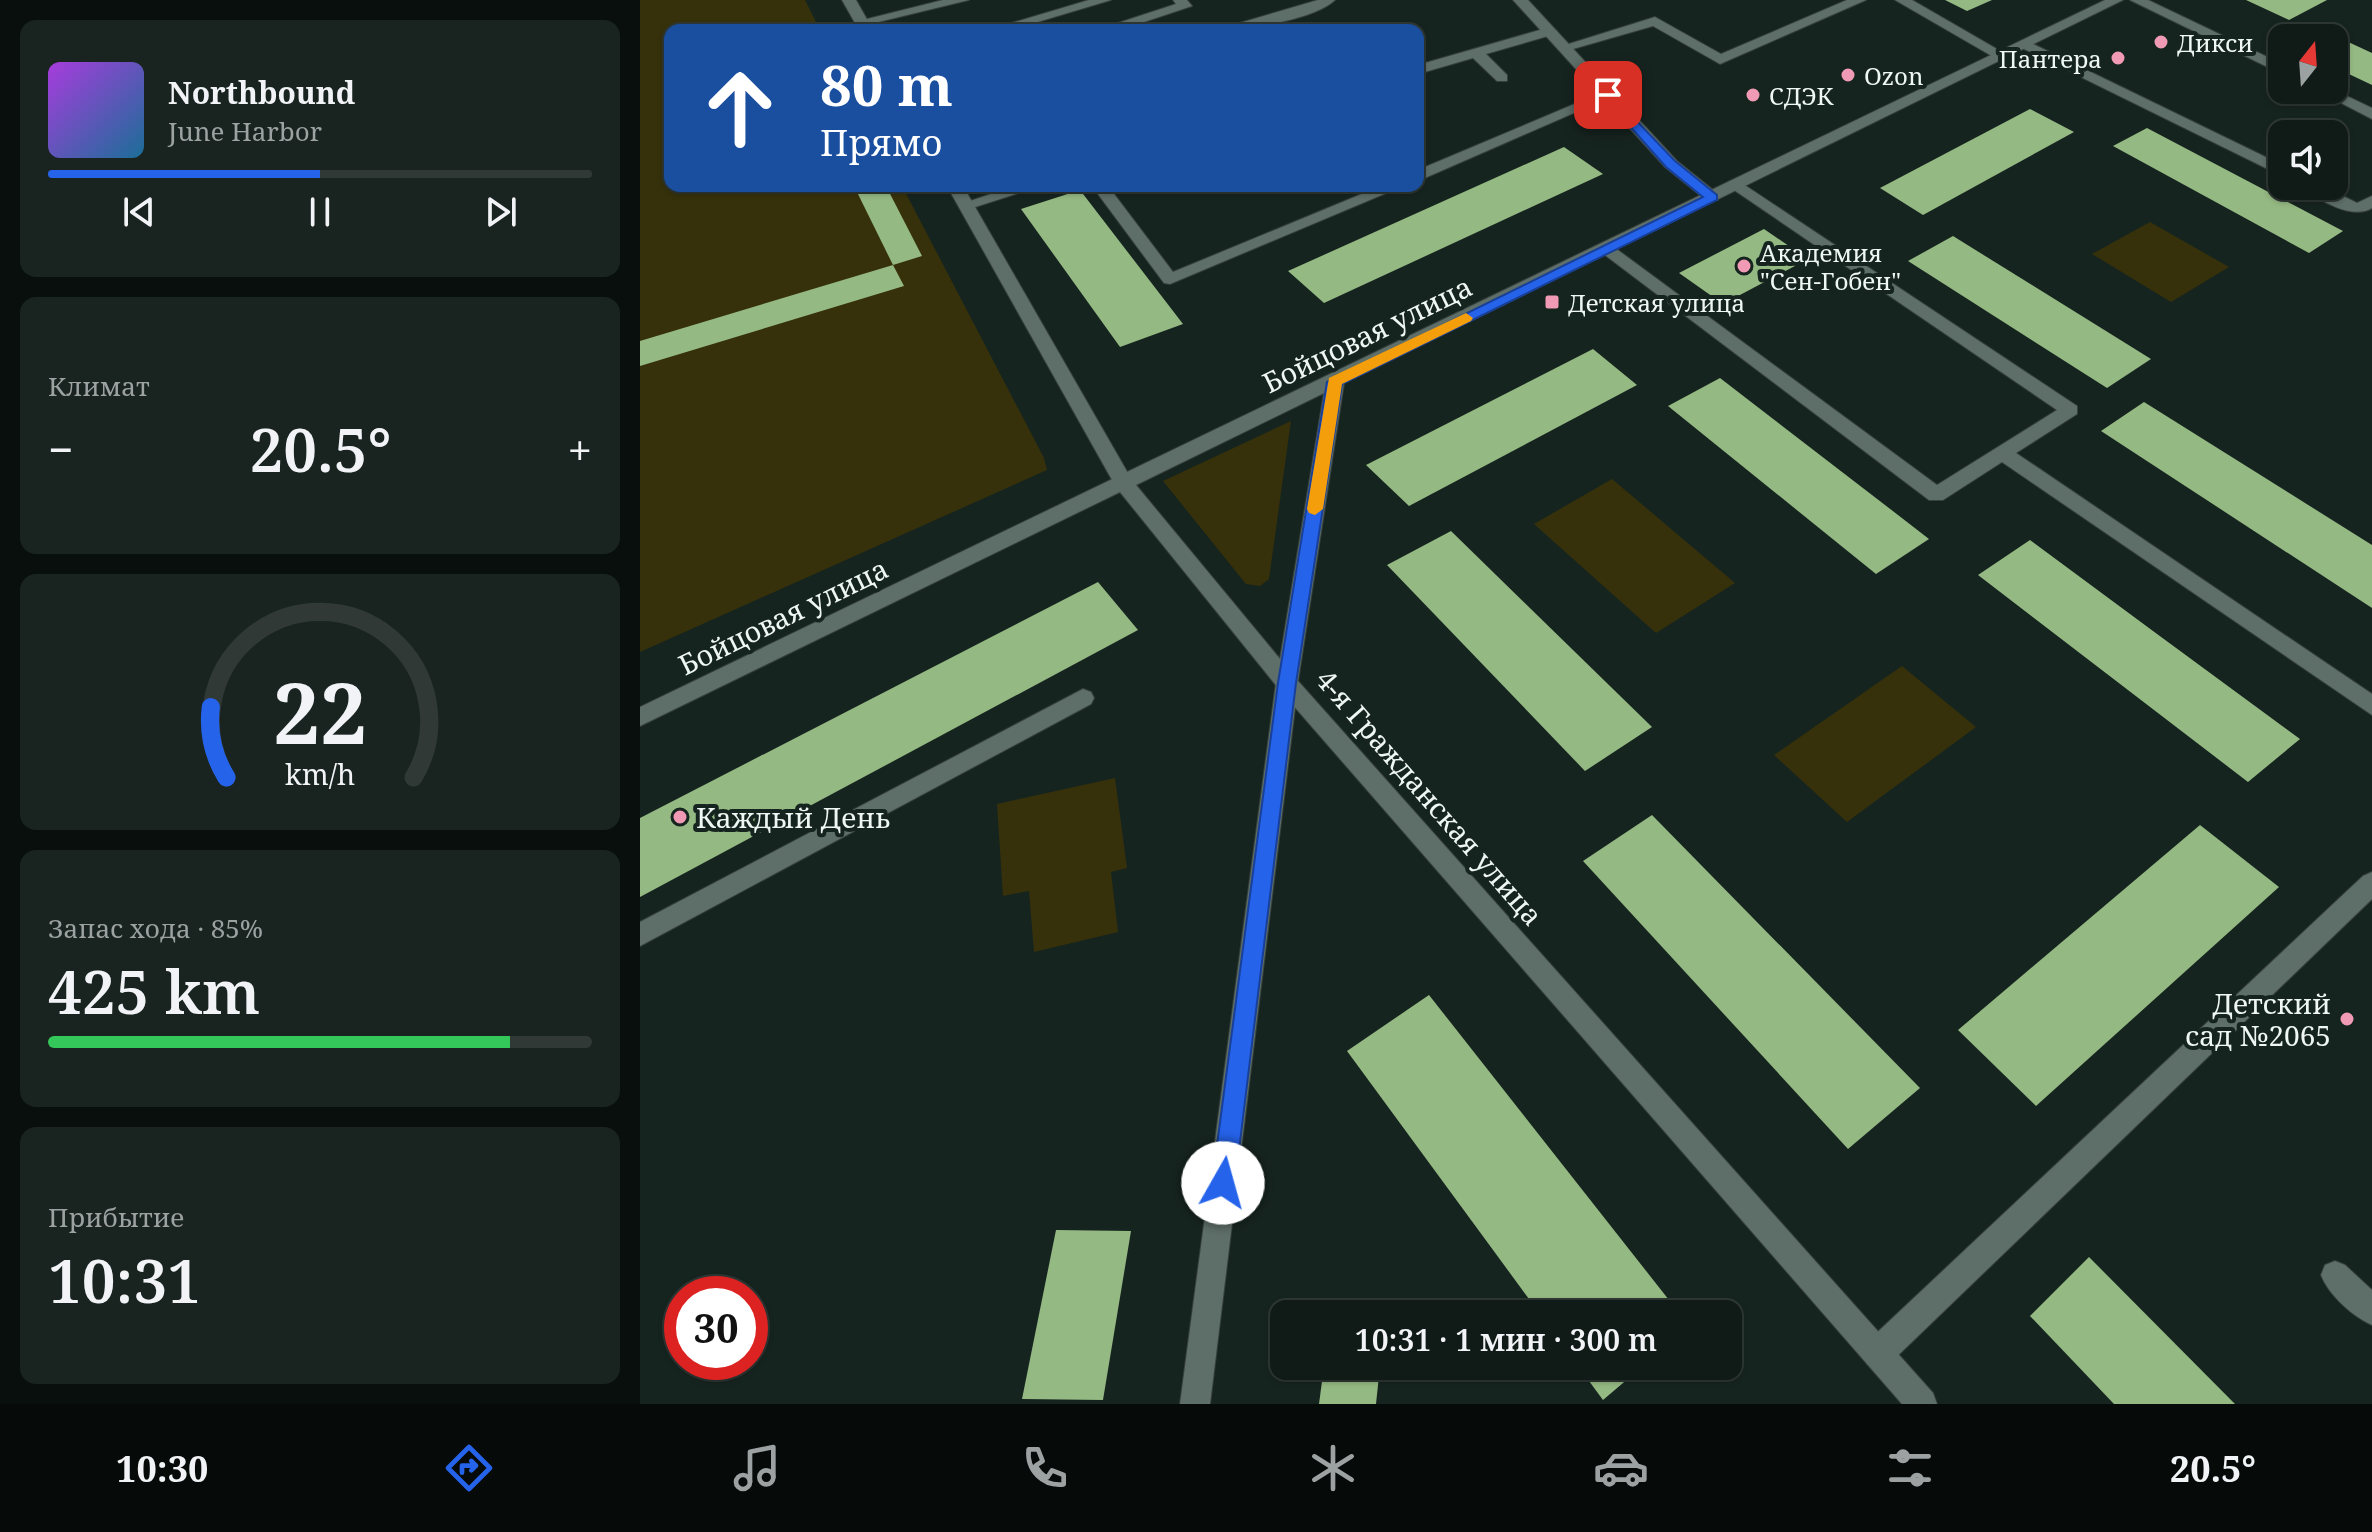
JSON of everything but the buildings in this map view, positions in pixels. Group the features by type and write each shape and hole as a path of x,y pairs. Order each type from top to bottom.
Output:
{"street":[{"path":"849,0 863,24"},
{"path":"872,24 962,0"},
{"path":"1017,24 1104,0"},
{"path":"1126,24 1185,6 1180,0"},
{"path":"1247,24 1316,7 1328,0"},
{"path":"1520,0 1671,164 1712,197"},
{"path":"1566,47 1657,16 1720,60 1859,0"},
{"path":"1902,0 2002,56"},
{"name":"Бойцовая улица","path":"640,717 2116,0"},
{"path":"2137,0 2268,63"},
{"path":"1424,68 1550,31"},
{"path":"2025,44 2268,164"},
{"path":"1476,53 1502,78"},
{"path":"1424,173 1608,95"},
{"path":"2348,102 2372,114"},
{"path":"1605,249 1936,495 2070,410 1737,185"},
{"name":"4-я Гражданская улица","path":"958,192 1123,482 1287,683 1922,1404"},
{"path":"966,205 1011,192"},
{"path":"1105,192 1170,279 1380,192"},
{"path":"2338,200 2358,210 2372,201"},
{"path":"1195,1404 1287,683 1335,382"},
{"path":"2002,453 2372,706"},
{"path":"640,935 1083,698"},
{"path":"1878,1353 2372,883"},
{"path":"2335,1275 2372,1310"}],"shaded area":[{"path":"640,0 805,0 817,24 664,24 664,192 905,192 1044,458 1047,470 640,652"},
{"path":"2150,222 2229,267 2171,302 2092,254"},
{"path":"1291,421 1269,579 1260,586 1246,584 1163,481"},
{"path":"1612,479 1735,583 1656,633 1534,524"},
{"path":"1902,666 1976,727 1847,822 1774,755"},
{"path":"1115,778 1127,868 1111,872 1118,932 1034,952 1029,891 1003,896 997,804"}],"slow traffic":[{"path":"1315,509 1335,382 1466,318"}],"place":[{"name":"Дикси","path":"2161,42"},
{"name":"Пантера","path":"2118,58"},
{"name":"Ozon","path":"1848,75"},
{"name":"СДЭК","path":"1753,95"},
{"name":"Академия \"Сен-Гобен\"","path":"1744,266"},
{"name":"Детская улица","path":"1552,302"},
{"name":"Каждый День","path":"680,817"},
{"name":"Детский сад №2065","path":"2347,1019"}],"route":[{"path":"1223,1183 1287,683 1335,382 1712,197 1671,164 1608,95"}]}
